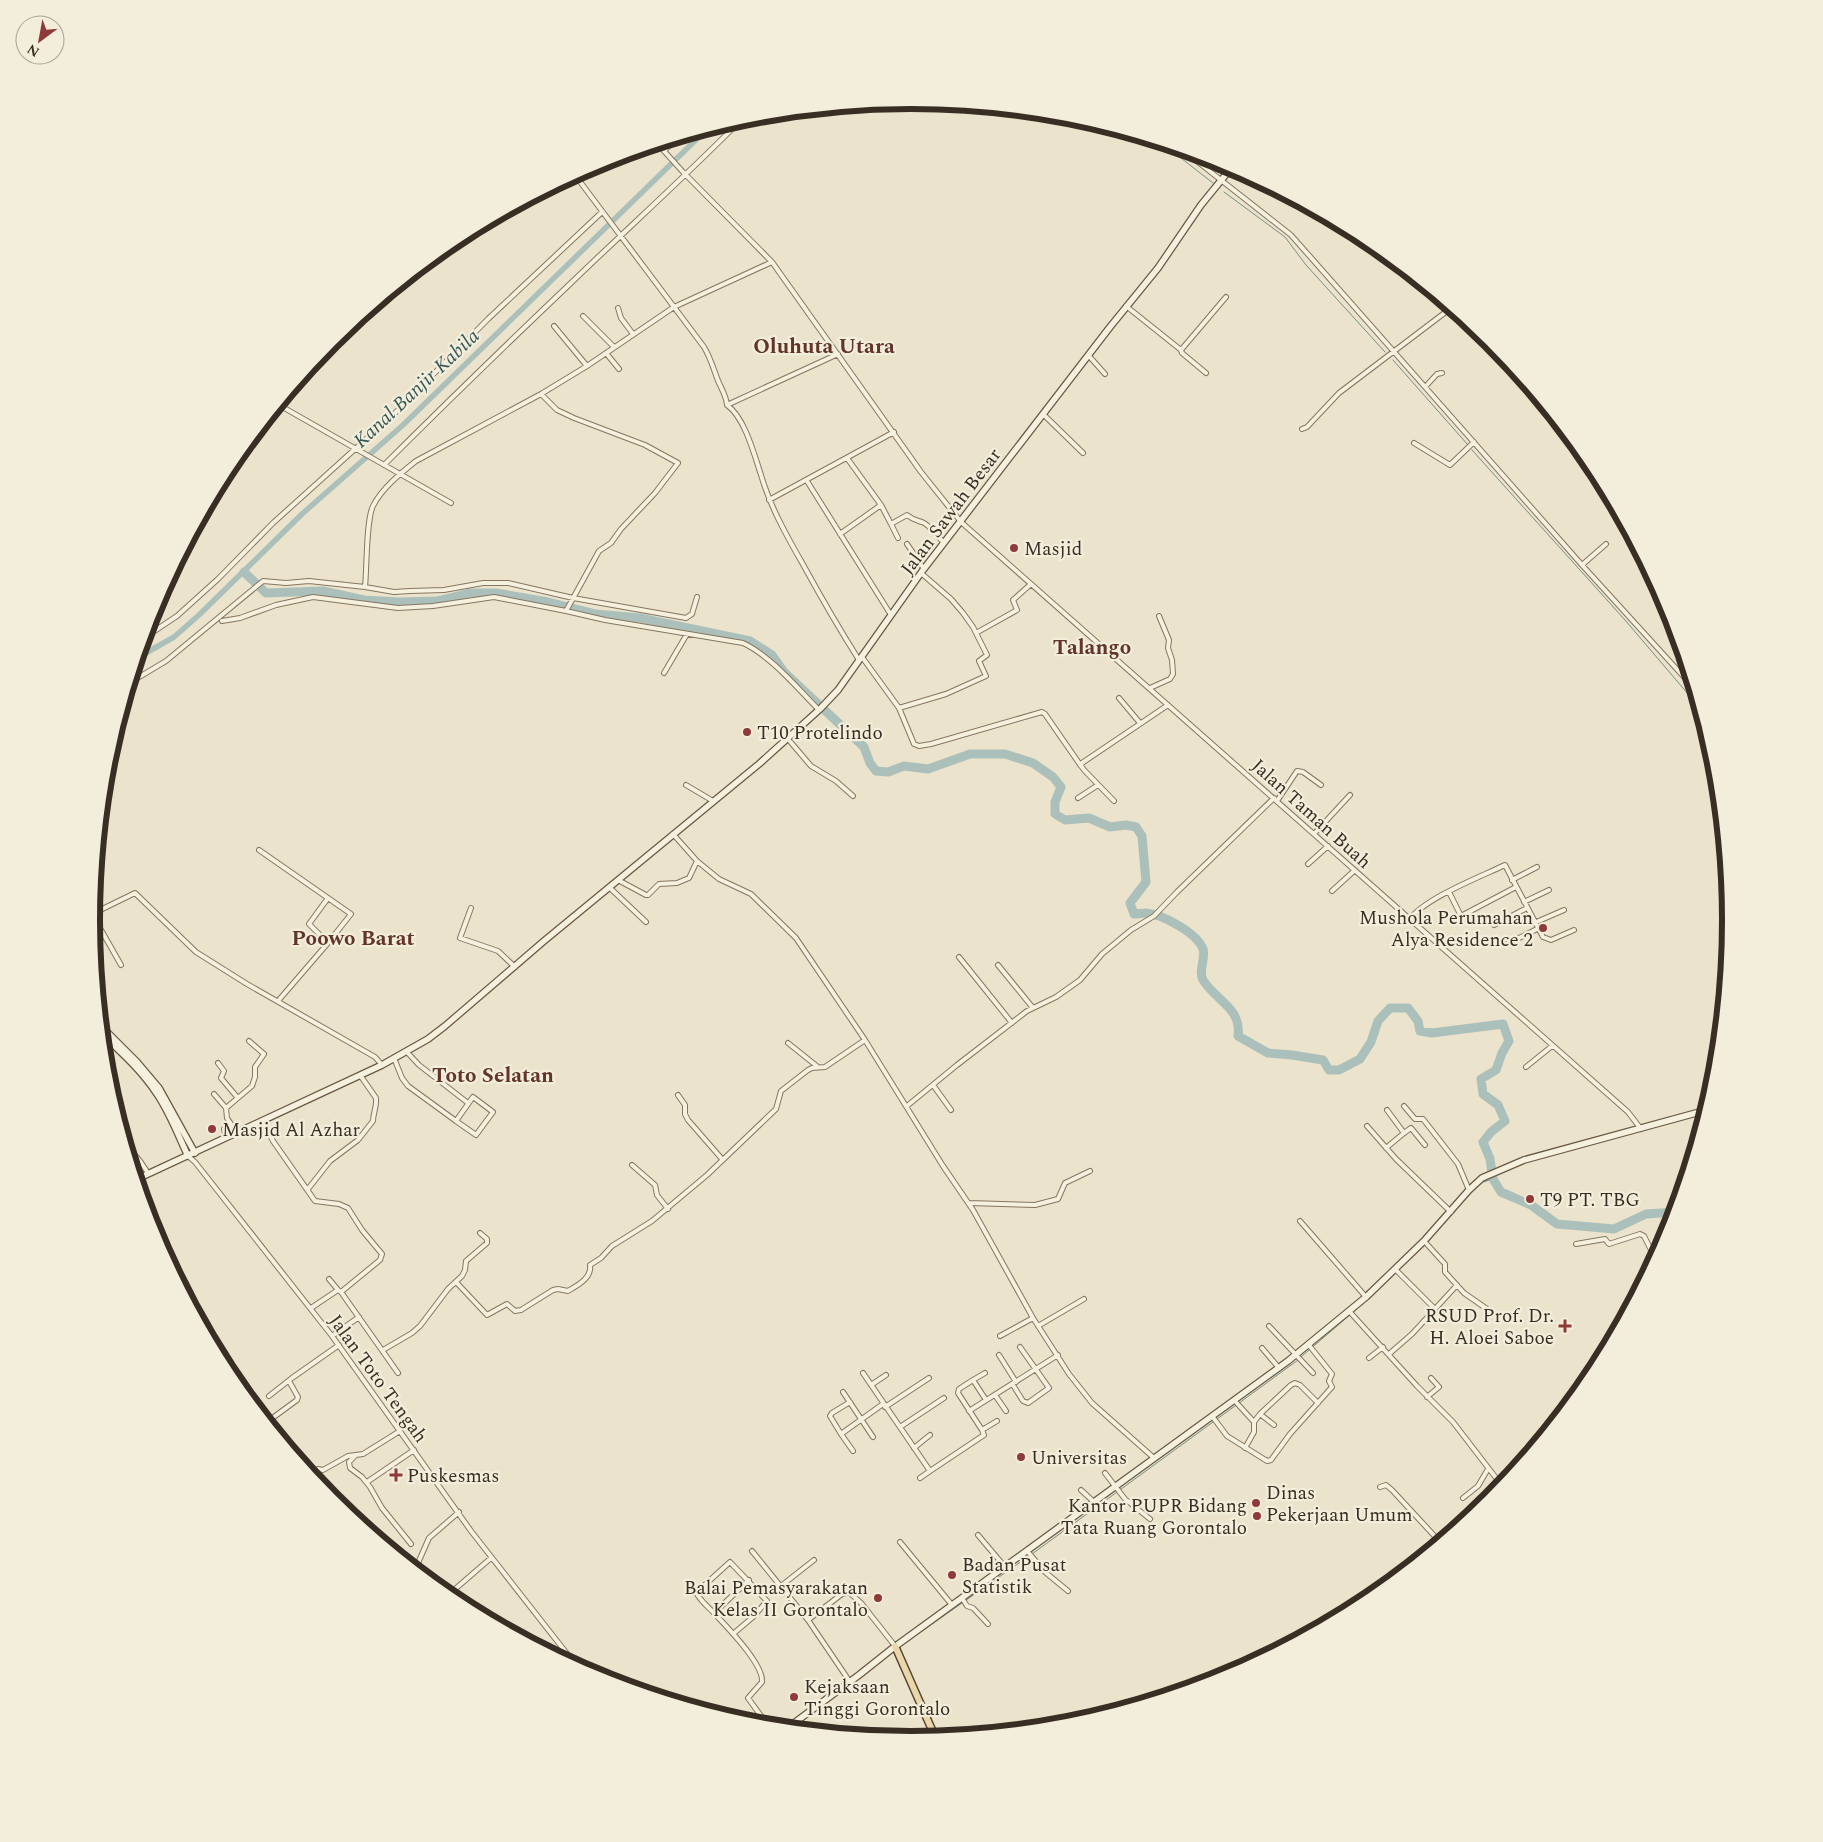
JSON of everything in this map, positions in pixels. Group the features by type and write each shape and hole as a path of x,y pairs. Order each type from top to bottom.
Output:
{"main road":[{"name":"Jalan Sawah Besar","path":"188,1156 382,1065 445,1026 788,739 820,710 838,690 922,571 1090,356 1126,306 1158,268 1227,173"},
{"path":"108,1033 137,1062 167,1101 195,1152"},
{"path":"109,1041 154,1085 188,1156 141,1177"},
{"path":"793,1724 895,1646 952,1605 964,1601 1005,1567 1029,1554 1094,1502 1117,1487 1154,1458 1214,1419 1234,1400 1311,1348 1426,1244 1469,1190 1482,1178 1524,1160 1699,1112"},
{"path":"895,1646 933,1732"}],"street":[{"path":"383,464 730,130"},
{"path":"665,153 670,147"},
{"name":"Jalan Taman Buah","path":"663,149 684,174 772,262 939,496 961,522 1628,1112 1641,1129"},
{"path":"1199,163 1286,231 1582,565 1685,679"},
{"path":"579,181 708,354 726,396 727,405 734,410 750,442 770,500 795,551 834,619 860,658 899,708 914,744 919,746 931,744 1043,712 1081,766 1114,801"},
{"path":"154,631 177,616 218,579 273,523 395,413 488,319 602,212"},
{"path":"365,587 372,507 399,474 416,461 541,394 587,366 674,306 772,262"},
{"path":"1182,350 1226,297"},
{"path":"1126,306 1182,350 1182,353 1206,373"},
{"path":"618,308 621,318 633,334"},
{"path":"1302,429 1307,427 1339,393 1447,311"},
{"path":"583,316 614,347"},
{"path":"554,326 587,366"},
{"path":"606,353 619,369"},
{"path":"727,405 838,354"},
{"path":"1090,356 1105,374"},
{"path":"1424,387 1437,374 1442,373"},
{"path":"541,394 558,410 645,445 678,463 655,493 610,543 599,551 567,610"},
{"path":"284,408 451,503"},
{"path":"1044,415 1083,453"},
{"path":"770,500 894,432"},
{"path":"1414,443 1450,465 1474,442"},
{"path":"848,458 881,505 898,538"},
{"path":"807,480 891,615"},
{"path":"840,534 881,505"},
{"path":"891,524 907,515 916,522 922,522 944,543"},
{"path":"899,708 946,694 986,677 979,661 987,657 976,633 958,607 922,571 907,544"},
{"path":"1582,565 1606,544"},
{"path":"138,678 166,661 262,581 286,584 309,581 394,592 444,590 501,582 520,585 572,600 686,618 692,614 697,597"},
{"path":"976,633 1017,610 1013,600 1031,584"},
{"path":"222,621 240,618 276,605 313,597 398,608 433,606 494,597 567,610 605,620 743,643 750,646 770,662 820,710"},
{"path":"1150,688 1170,679 1173,674 1172,660 1168,648 1169,640 1159,616"},
{"path":"664,673 687,634"},
{"path":"1118,698 1140,723"},
{"path":"1081,766 1084,760 1168,705"},
{"path":"788,739 808,763 836,781 853,796"},
{"path":"907,1106 1012,1023 1033,1008 1056,997 1080,980 1094,961 1165,906 1177,892 1276,799 1298,771 1300,770 1321,785"},
{"path":"686,785 713,801"},
{"path":"1078,798 1098,785"},
{"path":"1314,834 1350,795"},
{"path":"673,834 697,861 719,879 751,894 788,928 796,938 865,1040 968,1203 998,1253 1033,1318 1069,1374 1092,1403 1154,1458"},
{"path":"1308,864 1328,846"},
{"path":"259,850 350,914 328,943 278,1001"},
{"path":"618,880 646,896 659,884 678,883 689,878 697,861"},
{"path":"1409,920 1431,902 1505,865 1537,929 1543,937 1552,940 1574,930"},
{"path":"1512,880 1537,867"},
{"path":"1332,891 1355,870"},
{"path":"1449,892 1461,916 1516,887"},
{"path":"610,888 646,922"},
{"path":"1524,902 1549,890"},
{"path":"100,910 135,893 196,952 247,984 375,1058 382,1065"},
{"path":"328,898 309,924 328,943"},
{"path":"471,908 460,938 498,951 515,967"},
{"path":"1494,925 1527,908"},
{"path":"1534,923 1564,910"},
{"path":"100,929 121,965"},
{"path":"1505,945 1537,929"},
{"path":"959,957 1012,1023"},
{"path":"998,965 1033,1008"},
{"path":"456,1282 485,1314 506,1304 516,1311 521,1310 552,1290 568,1291 579,1284 591,1272 590,1265 601,1258 612,1246 643,1228 707,1175 776,1109 782,1091 808,1070 815,1067 826,1067 865,1040"},
{"path":"237,1133 225,1115 226,1108 254,1083 255,1067 264,1054 249,1041"},
{"path":"788,1043 820,1068"},
{"path":"1526,1067 1552,1046"},
{"path":"406,1051 419,1065 468,1103"},
{"path":"394,1058 406,1083 456,1121 476,1135 493,1114 493,1111 475,1097 468,1103 456,1121"},
{"path":"218,1063 224,1071 221,1078 237,1097"},
{"path":"308,1189 325,1166 358,1140 374,1121 373,1112 376,1098 360,1075"},
{"path":"933,1085 951,1110"},
{"path":"214,1094 226,1108"},
{"path":"678,1096 685,1105 685,1114 688,1120 722,1159"},
{"path":"1404,1106 1416,1119 1423,1119 1430,1127 1458,1164 1469,1190"},
{"path":"1387,1110 1404,1133"},
{"path":"263,1121 273,1141 314,1199 317,1202 340,1204 348,1208 382,1256 340,1291 310,1308"},
{"path":"226,1138 224,1129 231,1125"},
{"path":"1366,1126 1451,1212"},
{"path":"1386,1148 1411,1128 1425,1145"},
{"path":"195,1152 195,1162"},
{"path":"135,1155 148,1173"},
{"name":"Jalan Toto Tengah","path":"188,1156 195,1162 339,1345 492,1558 569,1656"},
{"path":"632,1165 654,1185 657,1195 668,1208"},
{"path":"968,1203 1043,1204 1058,1199 1065,1183 1090,1171"},
{"path":"1300,1221 1366,1297"},
{"path":"383,1350 412,1333 420,1326 466,1270 466,1261 487,1243 487,1239 480,1233"},
{"path":"1576,1244 1605,1239 1609,1244 1640,1234 1644,1236 1652,1252"},
{"path":"1426,1244 1445,1264 1445,1272 1457,1285 1468,1296 1487,1309"},
{"path":"1397,1271 1435,1309"},
{"path":"329,1279 340,1291 398,1373"},
{"path":"1388,1354 1415,1330 1457,1285"},
{"path":"1038,1326 1084,1299"},
{"path":"1350,1311 1427,1397 1454,1422 1498,1481"},
{"path":"332,1336 359,1317"},
{"path":"1000,1336 1033,1318"},
{"path":"1269,1326 1313,1373"},
{"path":"269,1396 339,1345"},
{"path":"998,1355 1023,1401 1029,1403 1049,1387 1020,1347"},
{"path":"1369,1358 1383,1347"},
{"path":"1262,1348 1279,1368"},
{"path":"1214,1419 1227,1436 1267,1460 1271,1460 1290,1434 1332,1387 1328,1382 1332,1374 1311,1348"},
{"path":"969,1411 1058,1355"},
{"path":"863,1373 930,1471"},
{"path":"920,1478 983,1436 982,1430 958,1391 985,1374"},
{"path":"871,1386 886,1375"},
{"path":"841,1434 861,1419 929,1378"},
{"path":"1427,1397 1439,1387 1431,1378"},
{"path":"973,1380 986,1400"},
{"path":"271,1419 297,1400 297,1396 289,1381"},
{"path":"1246,1448 1254,1432 1254,1422 1291,1385 1295,1383 1300,1385 1318,1403"},
{"path":"843,1392 873,1438"},
{"path":"996,1395 1006,1411"},
{"path":"900,1428 944,1398"},
{"path":"1234,1400 1254,1422"},
{"path":"850,1402 830,1416 853,1451"},
{"path":"1260,1414 1274,1426"},
{"path":"982,1430 997,1421"},
{"path":"318,1469 326,1469 348,1456 363,1454 400,1431"},
{"path":"914,1448 930,1436"},
{"path":"367,1482 414,1450"},
{"path":"355,1456 349,1462 350,1468 367,1482 382,1508 411,1544"},
{"path":"1463,1498 1478,1486 1488,1469"},
{"path":"1104,1473 1121,1494 1150,1519"},
{"path":"1380,1487 1389,1486 1437,1539"},
{"path":"1081,1490 1094,1502"},
{"path":"417,1565 429,1538 459,1512"},
{"path":"978,1535 1005,1567"},
{"path":"900,1542 952,1605"},
{"path":"752,1551 808,1620 850,1682"},
{"path":"1029,1554 1045,1572 1068,1591"},
{"path":"453,1591 492,1558"},
{"path":"781,1586 814,1560"},
{"path":"733,1634 767,1602 767,1599 730,1562 698,1591 698,1596 747,1650 762,1677 761,1684 748,1698 764,1719"},
{"path":"714,1613 749,1580"},
{"path":"808,1620 842,1594 849,1592 862,1604 895,1646"},
{"path":"964,1601 988,1624"}],"waterway":[{"name":"Kanal Banjir Kabila","path":"146,653 174,637 199,615 302,514 403,425 698,138"},
{"path":"1177,155 1213,183"},
{"path":"1224,192 1285,237 1306,265 1385,352"},
{"path":"1393,360 1468,445"},
{"path":"1472,450 1625,620 1691,697"},
{"path":"244,572 266,593 323,591 364,600 398,602 437,601 470,593 496,593 548,602 596,614 640,618 750,641 772,655 784,672 864,747 870,763 876,771 888,772 904,766 928,769 970,754 1005,754 1033,763 1053,777 1061,787 1055,802 1055,814 1065,820 1089,818 1110,827 1126,825 1136,827 1142,836 1146,882 1130,903 1134,914 1146,913 1161,917 1178,925 1194,937 1204,953 1201,973 1203,980 1232,1011 1238,1026 1238,1036 1268,1053 1323,1060 1329,1070 1339,1070 1360,1059 1371,1042 1378,1021 1390,1008 1408,1008 1418,1021 1420,1031 1432,1033 1503,1024 1509,1041 1496,1070 1481,1079 1483,1094 1498,1105 1505,1121 1491,1132 1483,1142 1490,1159 1493,1179 1501,1192 1531,1205 1557,1224 1614,1229 1646,1214 1668,1213"},
{"path":"1480,1183 1493,1179"},
{"path":"1448,1218 1473,1190"},
{"path":"1301,1357 1366,1301 1420,1249"},
{"path":"1032,1554 1298,1360"},
{"path":"922,1631 1029,1556"},
{"path":"797,1724 828,1701"}],"place":[{"name":"Masjid","path":"1014,548"},
{"name":"T10 Protelindo","path":"747,732"},
{"name":"Mushola Perumahan Alya Residence 2","path":"1543,928"},
{"name":"Masjid Al Azhar","path":"212,1129"},
{"name":"T9 PT. TBG","path":"1530,1199"},
{"name":"RSUD Prof. Dr. H. Aloei Saboe","path":"1565,1326"},
{"name":"Universitas","path":"1021,1457"},
{"name":"Puskesmas","path":"396,1475"},
{"name":"Dinas Pekerjaan Umum","path":"1256,1503"},
{"name":"Kantor PUPR Bidang Tata Ruang Gorontalo","path":"1257,1516"},
{"name":"Badan Pusat Statistik","path":"952,1575"},
{"name":"Balai Pemasyarakatan Kelas II Gorontalo","path":"878,1598"},
{"name":"Kejaksaan Tinggi Gorontalo","path":"794,1697"}],"district":[{"name":"Oluhuta Utara","path":"824,346"},
{"name":"Talango","path":"1092,647"},
{"name":"Poowo Barat","path":"353,938"},
{"name":"Toto Selatan","path":"493,1075"}]}
